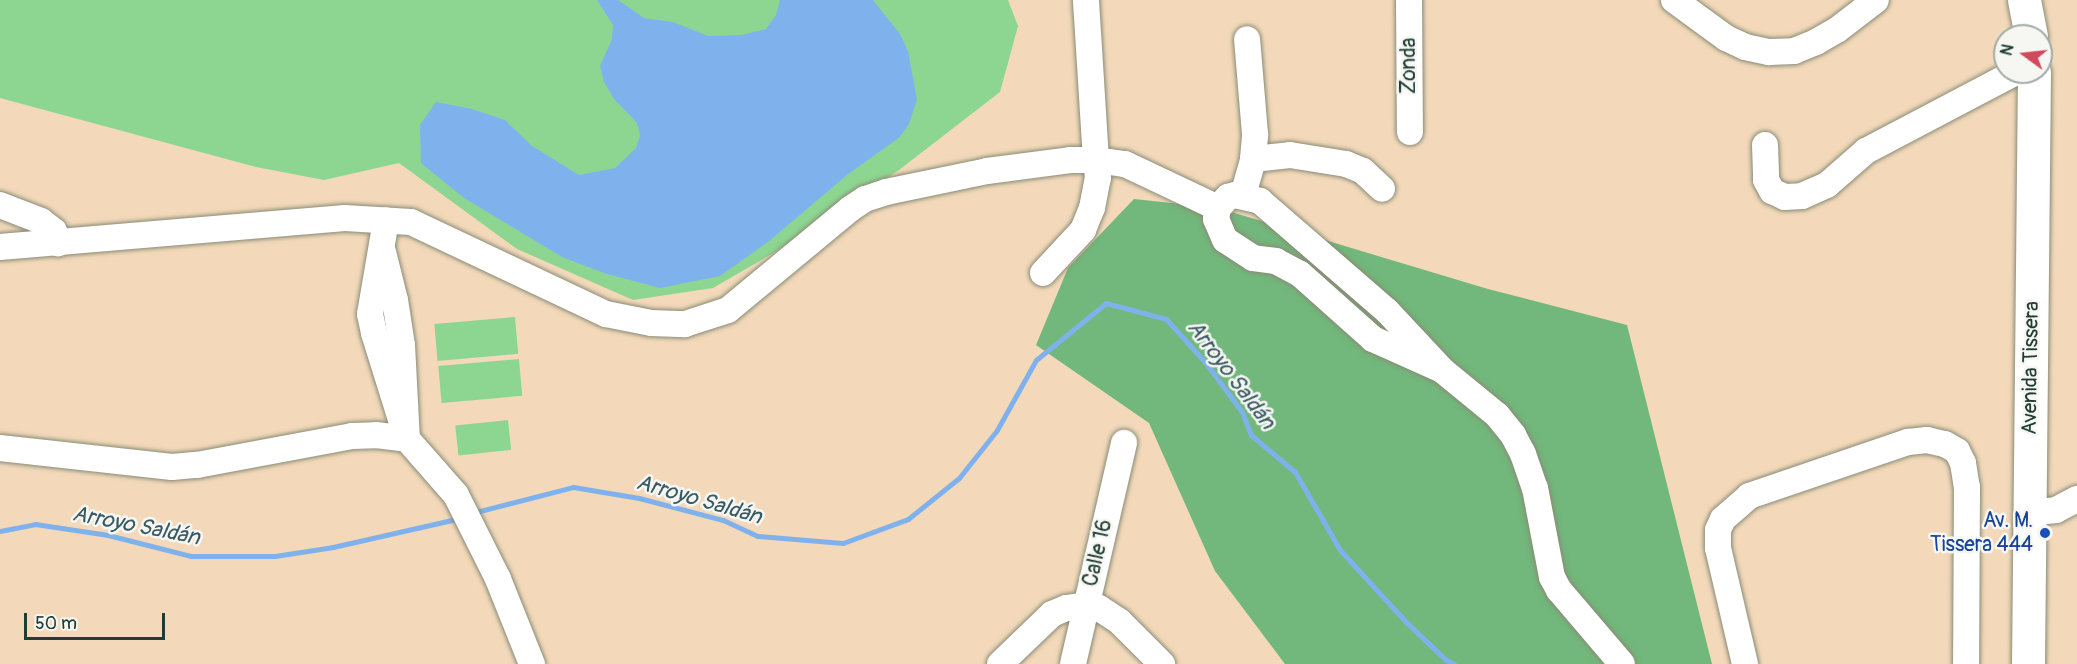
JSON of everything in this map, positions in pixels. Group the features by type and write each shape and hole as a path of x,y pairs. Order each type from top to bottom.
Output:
{"main road":[{"path":"2024,0 2029,24"},
{"name":"Avenida Tissera","path":"2028,664 2034,84"}],"street":[{"path":"1043,273 1083,230 1092,208 1098,178 1086,0"},
{"name":"Zonda","path":"1409,0 1410,132"},
{"path":"1674,0 1726,38 1745,47 1769,52 1794,51 1816,42 1837,30 1876,0"},
{"path":"1243,195 1253,159 1256,134 1247,39"},
{"path":"1765,145 1766,180 1772,191 1785,198 1802,196 1827,185 1866,151 1993,84"},
{"path":"1253,159 1290,155 1346,164 1363,171 1382,189"},
{"path":"0,247 345,218 411,222 606,314 651,324 685,324 728,310 850,208 886,192 987,171 1070,160 1096,160 1125,164 1218,208"},
{"path":"1442,370 1372,339 1300,274 1276,261 1253,258 1225,240 1216,219 1218,208 1228,197 1243,195 1260,201 1388,311 1442,370 1497,415 1513,435 1535,488 1552,577 1559,590 1622,664"},
{"path":"0,205 41,221 54,231 58,243"},
{"path":"386,220 370,314 407,439 456,495 479,538 532,664"},
{"path":"1276,261 1293,249 1297,231"},
{"path":"0,448 172,467 197,465 352,436 407,439"},
{"path":"1745,664 1718,548 1718,530 1723,519 1749,496 1908,442 1927,440 1945,444 1957,451 1963,463 1967,487 1966,664"},
{"name":"Calle 16","path":"1072,664 1124,443"},
{"path":"2028,513 2056,510 2077,499"},
{"path":"1000,664 1052,614 1066,608 1087,605 1099,608 1119,621 1162,664"}],"green space":[{"path":"0,0 1008,0 1018,26 1000,92 899,170 775,252 713,288 633,300 517,249 399,163 324,180 256,167 0,98"},
{"path":"1134,199 1218,208 1488,289 1627,325 1712,664 1285,664 1215,571 1149,423 1036,345 1068,268"},
{"path":"515,317 518,354 438,361 434,324"},
{"path":"519,359 522,396 442,403 438,366"},
{"path":"508,420 511,450 458,455 455,426"}],"water":[{"path":"597,0 618,0 644,18 673,22 708,36 742,35 766,29 776,15 780,0 873,0 900,34 908,51 917,99 909,124 900,137 847,175 768,242 720,276 660,288 607,274 562,257 464,198 421,163 420,125 436,102 472,109 505,120 532,146 579,175 615,168 636,148 640,135 637,123 614,99 604,82 600,66 612,39 613,25"}],"waterway":[{"name":"Arroyo Saldán","path":"472,513 573,487 639,498 723,520 758,536 843,543 908,519 959,478 997,430 1036,360 1106,303 1166,319 1205,362 1242,412 1251,435 1295,472 1340,550 1406,622 1446,660 1454,664"},
{"name":"Arroyo Saldán","path":"0,531 35,524 108,535 191,556 275,556 333,547 461,518"}],"place":[{"name":"Av. M. Tissera 444","path":"2045,533"}]}
